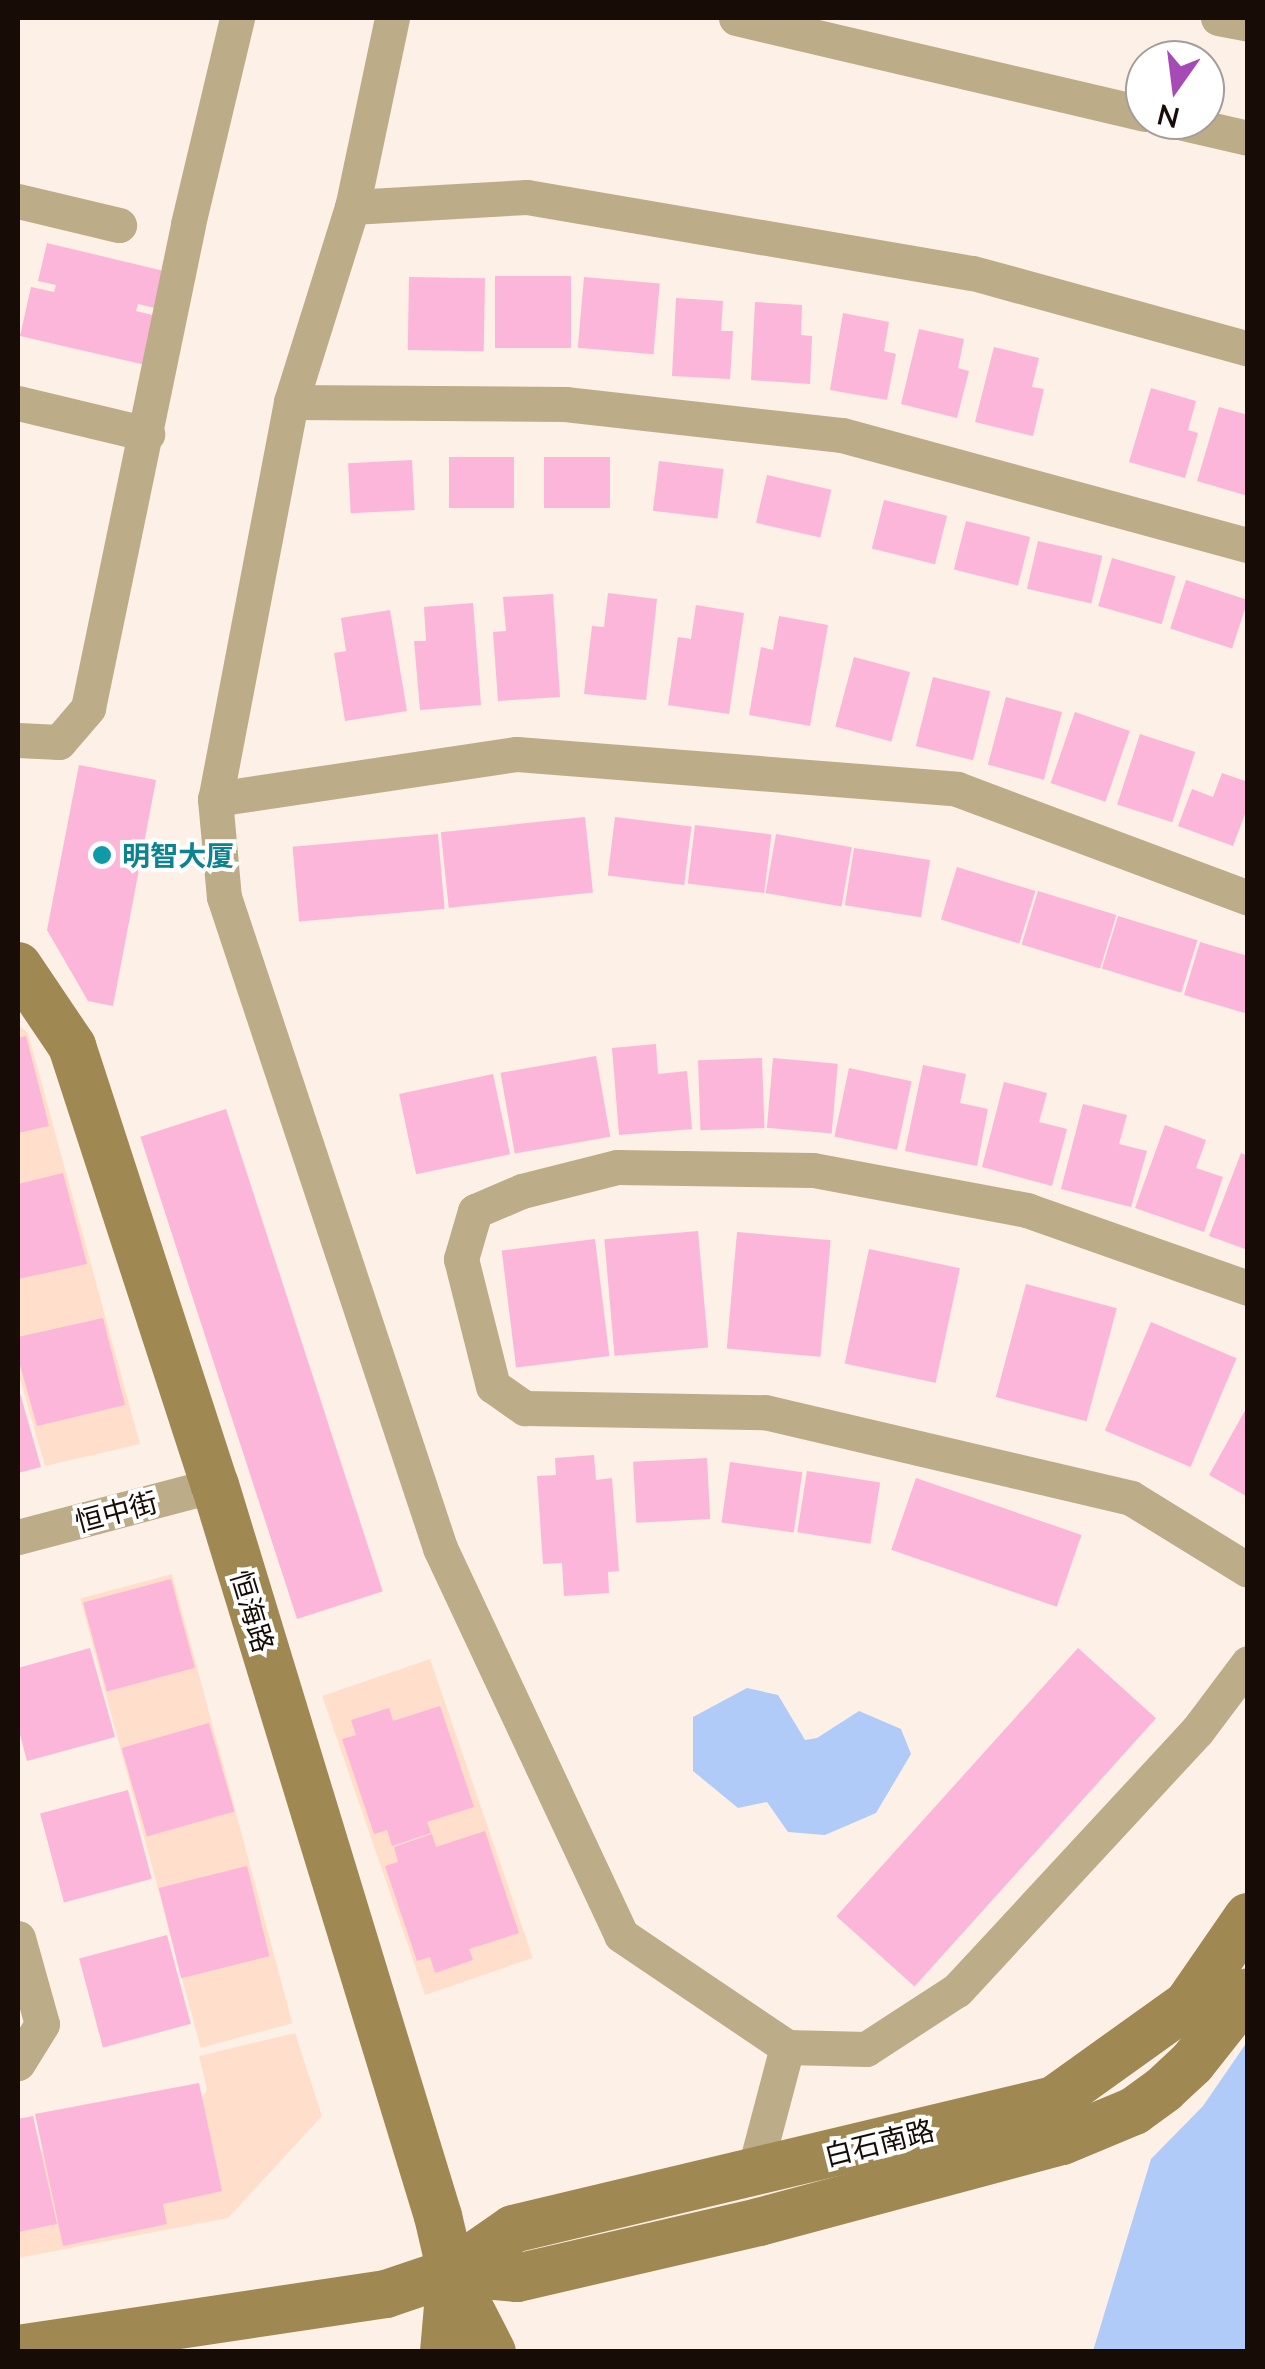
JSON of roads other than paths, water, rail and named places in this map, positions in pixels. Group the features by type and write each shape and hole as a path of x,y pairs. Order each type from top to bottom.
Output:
{"main road":[{"name":"恒海路","path":"18,966 72,1046 215,1485 438,2216 451,2272 491,2349"},
{"name":"白石南路","path":"18,2349 386,2294 451,2272 513,2229 1054,2100 1188,2004 1248,1916"},
{"name":"白石南路","path":"451,2272 518,2278 602,2254 759,2222 1062,2142 1134,2111 1164,2089 1192,2062 1248,1992"},
{"name":"恒海路","path":"443,2349 451,2272"}],"street":[{"path":"18,740 60,742 88,708 188,224 237,18"},
{"path":"392,18 352,207 291,402 216,799 224,898 440,1548 621,1935 787,2047 866,2049 957,1990 1197,1731 1248,1664"},
{"path":"736,18 1125,109"},
{"path":"1218,18 1248,24"},
{"path":"352,207 527,197 973,273 1248,349"},
{"path":"18,201 119,225"},
{"path":"291,402 564,404 842,435 1248,545"},
{"path":"18,404 147,434"},
{"path":"216,799 517,754 957,788 1248,898"},
{"path":"1248,1288 1235,1280 1027,1210 814,1170 616,1167 522,1191 475,1211 460,1259 493,1386 525,1408 765,1412 1132,1498 1248,1570"},
{"name":"恒中街","path":"18,1537 215,1485"},
{"path":"18,1938 42,2024 20,2063"},
{"path":"754,2172 787,2047"}],"water":[{"path":"747,1688 778,1695 805,1740 817,1738 859,1711 901,1729 911,1754 876,1813 825,1835 788,1832 767,1802 738,1808 693,1771 693,1717"},
{"path":"1247,2042 1247,2351 1093,2351 1151,2159 1203,2106"}],"place":[{"name":"明智大厦","path":"102,855"}]}
